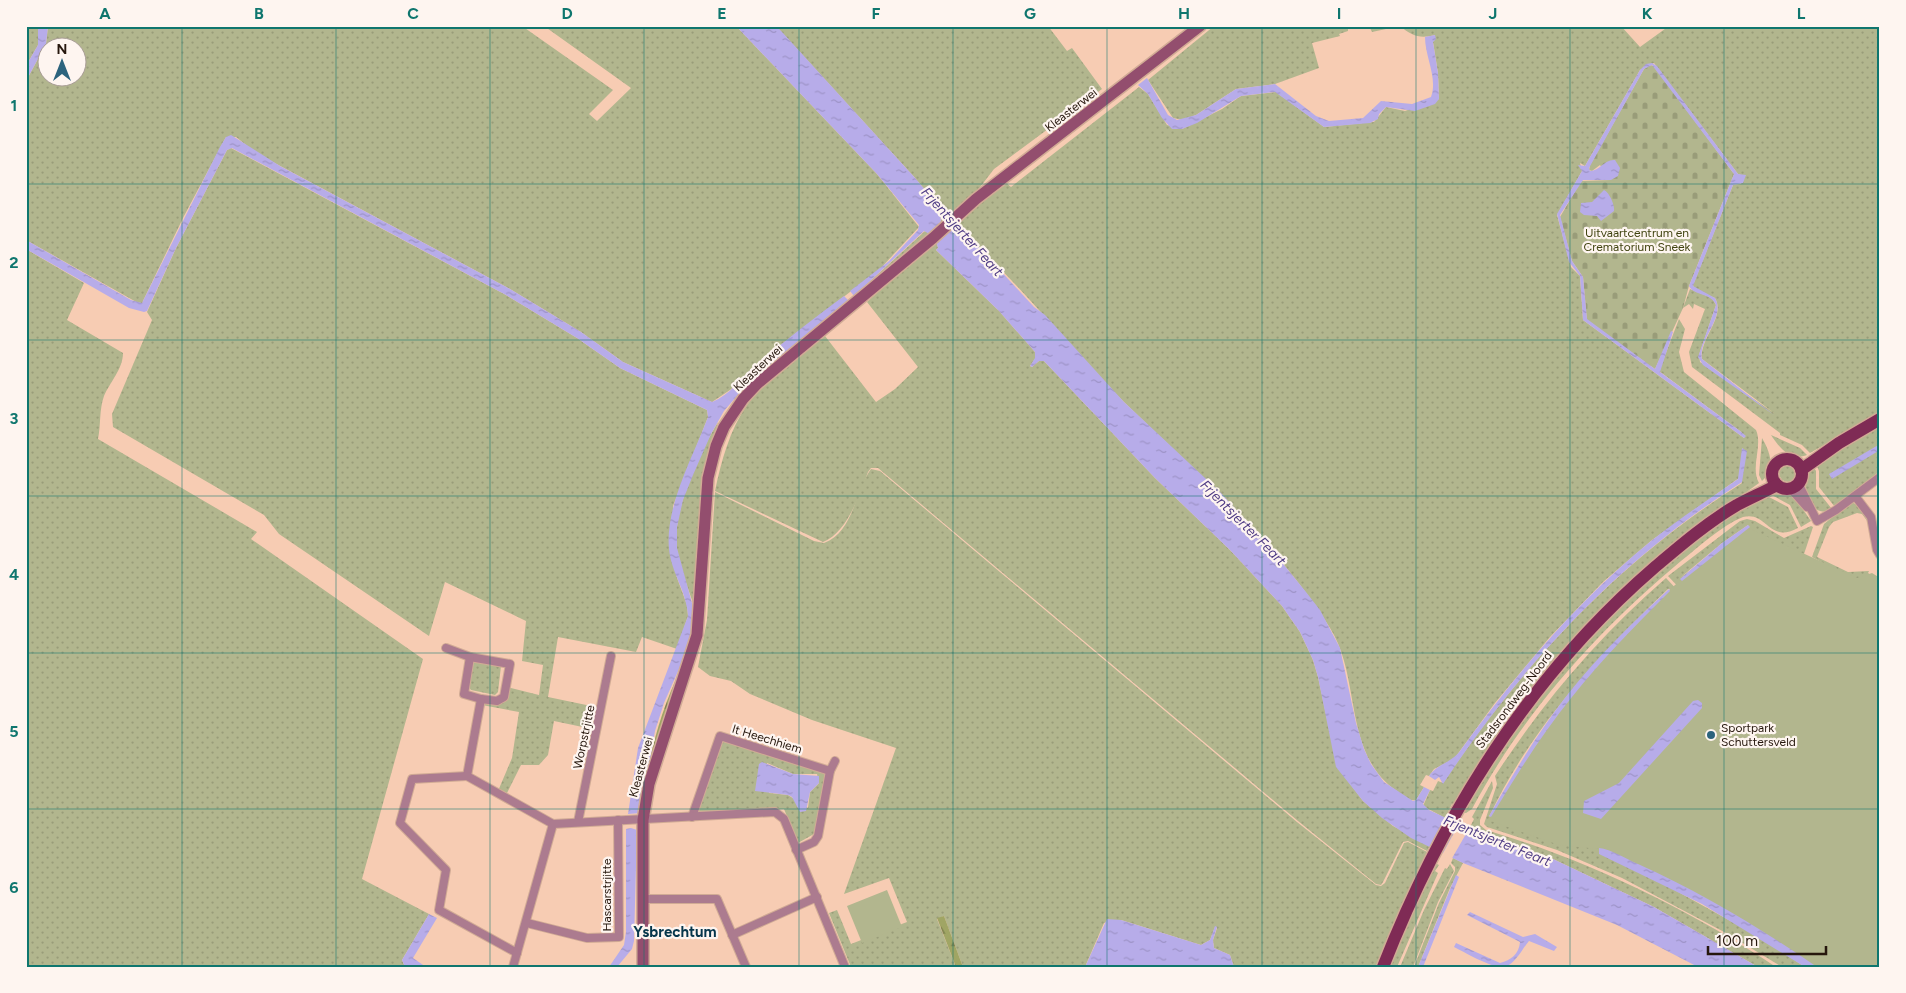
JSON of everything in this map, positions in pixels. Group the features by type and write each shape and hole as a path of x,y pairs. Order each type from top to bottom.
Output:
{"main road":[{"path":"1775,481 1796,476 1839,443 1880,419"},
{"name":"Stadsrondweg-Noord","path":"1383,967 1430,860 1456,810 1505,733 1534,693 1583,636 1614,604 1669,555 1738,505 1743,498 1775,481 1774,466 1780,461 1788,459 1796,476"}],"street":[{"name":"Kleasterwei","path":"643,967 643,820 648,784 697,635 708,478 716,446 724,427 743,399 757,384 992,187 1200,26"},
{"path":"1796,476 1809,509 1817,521 1880,477"},
{"path":"1855,496 1872,517 1877,550 1880,555"},
{"path":"446,648 470,657 510,664 504,697 497,701 464,694 470,657"},
{"name":"Worpstrjitte","path":"578,822 611,656"},
{"path":"467,776 481,699"},
{"name":"It Heechhiem","path":"692,817 720,736 830,771"},
{"path":"796,850 814,842 818,836 830,771 835,761"},
{"path":"517,953 438,910 446,870 400,823 412,779 467,776 552,824 775,812 784,818 845,967"},
{"name":"Hascarstrjitte","path":"527,923 587,938 619,937 618,820"},
{"path":"514,967 552,824"},
{"path":"732,935 817,897"},
{"path":"644,899 717,899 746,967"}],"green space":[{"path":"26,26 38,26 38,45 26,66"},
{"path":"48,26 522,26 613,90 589,114 597,121 631,88 544,26 736,26 877,174 919,227 880,269 773,351 730,390 712,402 623,362 581,332 510,289 256,153 236,137 226,137 184,216 142,303 138,303 26,240 26,81 38,59 38,88 88,88 88,38 47,38"},
{"path":"776,26 1048,26 1067,51 1072,48 1102,89 994,169 971,199 941,225 940,208 916,179"},
{"path":"1214,26 1348,26 1348,31 1339,34 1340,36 1312,43 1319,68 1275,84 1236,89 1196,115 1183,120 1173,118 1148,80"},
{"path":"1369,26 1400,26 1372,32"},
{"path":"1400,26 1621,26 1640,47 1669,26 1880,26 1880,413 1810,453 1802,445 1780,435 1780,433 1692,367 1689,352 1705,309 1694,304 1693,309 1689,304 1683,308 1690,289 1712,298 1716,305 1699,355 1700,362 1774,413 1702,359 1704,344 1717,313 1717,305 1715,298 1694,289 1693,285 1733,185 1741,184 1741,175 1738,174 1654,63 1640,70 1585,166 1580,163 1582,171 1557,215 1571,267 1580,276 1583,320 1744,438 1745,436 1740,431 1659,371 1679,319 1685,329 1679,352 1684,372 1756,430 1758,443 1756,470 1759,483 1700,526 1623,590 1455,803 1452,804 1445,818 1423,806 1430,790 1433,791 1438,781 1443,783 1506,697 1540,656 1615,580 1655,545 1742,483 1739,478 1652,540 1603,582 1550,637 1495,703 1454,759 1434,769 1429,776 1426,775 1420,785 1424,787 1416,800 1411,800 1397,791 1380,775 1368,757 1360,736 1340,648 1330,628 1285,566 1207,482 1104,382 1023,292 981,250 958,230 947,231 1004,181 1011,187 1139,87 1148,94 1167,125 1182,129 1222,109 1241,96 1276,92 1324,127 1374,122 1386,107 1405,111 1439,99 1438,73 1433,42 1435,35 1416,36"},
{"name":"Uitvaartcentrum en Crematorium Sneek","path":"1650,65 1654,66 1734,174 1689,286 1683,308 1655,369 1587,321 1583,277 1572,261 1560,217 1581,181 1611,180 1600,165 1592,171 1589,170 1590,165 1644,69"},
{"path":"231,148 506,295 577,338 620,368 707,410 708,417 673,506 676,575 687,605 688,616 677,649 642,637 636,652 558,637 548,697 596,707 592,729 554,721 548,755 539,765 521,765 506,795 498,791 512,758 519,712 482,705 485,701 501,702 507,687 539,695 543,665 522,661 526,621 445,582 429,636 279,534 264,515 113,427 112,414 152,320 147,312 176,248 227,150"},
{"path":"925,231 932,235 854,296"},
{"path":"936,240 938,248 936,250 999,311 1035,352 1035,359 1030,366 1032,367 1039,361 1044,361 1155,478 1230,550 1282,606 1300,632 1313,660 1337,766 1363,801 1393,826 1430,846 1427,851 1408,841 1403,842 1383,882 1381,885 1376,884 1298,821 878,468 871,468 868,472 857,501 846,522 823,542 715,491 727,446 736,424 747,405 774,377 825,336 876,402 895,389 918,367 867,302"},
{"path":"26,249 84,283 67,320 123,353 119,370 102,401 98,439 257,532 251,539 423,659 362,879 429,914 402,960 405,967 26,967"},
{"path":"718,422 710,452 694,606 677,550 678,519 695,467"},
{"path":"1880,424 1880,471 1835,507 1819,487 1819,471 1816,464"},
{"path":"1771,435 1800,448 1807,455 1790,455 1782,449"},
{"path":"1762,438 1769,454 1770,465 1769,471 1762,481 1759,475"},
{"path":"1784,464 1792,464 1797,469 1795,480 1784,482 1779,477 1779,469"},
{"path":"1813,466 1816,471 1816,489 1832,509 1824,512 1817,510 1812,505 1806,490 1808,473"},
{"path":"871,469 880,471 1297,822 1376,885 1381,886 1385,883 1404,843 1408,842 1427,852 1377,967 1234,967 1230,955 1214,948 1213,940 1217,928 1215,927 1210,940 1201,945 1121,920 1104,923 1085,967 963,967 944,916 937,919 956,967 851,967 829,913 837,910 851,944 907,922 889,878 844,894 896,748 812,720 750,694 731,681 710,676 698,667 707,620 715,492 814,541 824,543 834,538 842,530"},
{"path":"1780,490 1793,495 1811,521 1801,527 1790,505 1770,494"},
{"path":"1767,496 1788,507 1798,528 1788,532 1780,532 1774,530 1758,518 1751,516 1743,517 1719,531 1681,561 1620,615 1592,644 1514,739 1472,809 1466,813 1461,812 1521,721 1593,633 1634,592 1676,555 1721,523"},
{"path":"1853,503 1858,505 1869,520 1868,522 1862,514 1857,513 1833,522 1829,527 1817,557 1848,572 1869,571 1868,573 1880,581 1880,595 1812,557 1824,524 1847,505"},
{"path":"1747,519 1755,521 1784,538 1811,526 1813,527 1804,554 1683,592 1668,576 1740,521","holes":["1748,525 1749,527 1680,578 1722,543"]},
{"name":"Sportpark Schuttersveld","path":"1746,527 1857,578 1872,573 1880,578 1880,967 1811,967 1760,933 1599,849 1559,845 1488,820 1523,764 1561,710 1624,634 1659,599"},
{"path":"1666,578 1681,594 1589,837 1767,933 1655,879 1763,939 1805,967 1782,967 1726,933 1622,878 1557,850 1487,827 1484,824 1497,784 1495,776 1513,749 1573,671 1641,600","holes":["1670,589 1489,817 1525,754 1545,724 1568,695 1642,614"]},
{"path":"477,661 501,666 498,692 495,695 471,690 468,686 473,663"},
{"path":"682,666 647,774 661,719"},
{"path":"725,741 822,770 828,776 814,834 798,843 784,809 697,813 721,744","holes":["767,763 793,774 817,774 819,783 810,792 808,808 788,795 769,793"]},
{"path":"1492,781 1493,788 1480,820 1480,825 1486,830 1562,856 1636,888 1707,925 1776,967 1758,967 1654,907 1553,859 1469,829 1474,819 1472,817"},
{"path":"1453,858 1463,863 1450,888 1418,967 1414,967 1439,903 1455,871 1455,867 1451,863"},
{"path":"1435,863 1439,865 1435,871 1438,873 1397,967 1388,967"},
{"path":"1450,864 1454,871 1438,902 1413,967 1400,967 1424,910 1445,868 1447,869"},
{"path":"887,890 902,927 862,943 847,906"},
{"path":"944,916 963,967 956,967 937,918"}],"water":[{"path":"38,26 48,26 47,38 38,38"},
{"name":"Frjentsjerter Feart","path":"736,26 776,26 916,179 940,208 941,225 947,231 962,229 1034,307 1045,315 1124,402 1221,493 1267,544 1320,610 1340,648 1356,723 1364,749 1371,764 1384,782 1413,801 1416,800 1424,787 1430,790 1423,804 1429,810 1489,838 1553,859 1654,907 1758,967 1698,967 1617,925 1463,863 1411,838 1382,818 1363,801 1336,767 1313,660 1300,632 1282,606 1230,550 1155,478 1044,361 1039,361 1032,367 1030,366 1035,358 1035,352 999,311 936,250 938,248 937,245 931,236 924,231 854,296 850,291 889,261 918,230 919,225 877,174"},
{"path":"1435,35 1436,39 1433,42 1438,73 1439,99 1435,104 1415,111 1386,107 1379,114 1378,119 1370,123 1324,127 1275,92 1241,96 1197,123 1182,129 1172,129 1162,118 1148,94 1138,85 1147,78 1168,115 1177,120 1196,115 1236,89 1275,84 1316,116 1329,121 1363,118 1381,101 1412,104 1431,97 1433,82 1425,37"},
{"path":"38,45 38,59 26,81 26,66"},
{"path":"1652,63 1657,66 1738,174 1746,175 1743,183 1733,185 1693,286 1715,298 1717,305 1715,320 1702,351 1702,359 1774,415 1703,365 1698,357 1716,305 1711,298 1695,292 1689,286 1734,174 1652,65 1644,69 1589,168 1590,171 1597,169 1608,161 1615,160 1620,168 1618,176 1611,180 1583,180 1560,215 1572,261 1583,277 1587,319 1655,369 1671,331 1673,332 1660,372 1740,431 1746,436 1744,438 1583,320 1580,276 1569,262 1557,214 1582,171 1578,165 1585,166 1640,70 1646,64"},
{"path":"231,135 280,166 510,289 581,332 623,362 712,402 730,391 756,365 833,304 844,296 848,300 743,389 724,411 711,434 693,475 683,500 677,527 677,548 695,614 690,644 664,703 655,731 641,813 628,814 638,748 688,616 685,599 670,557 669,533 671,516 681,482 708,417 707,410 620,368 577,338 506,295 232,148 227,150 176,248 147,311 129,308 26,249 26,240 131,300 142,303 220,147 226,137"},
{"path":"1604,190 1612,200 1614,211 1601,221 1597,216 1584,215 1580,212 1581,203 1592,202"},
{"path":"1880,444 1880,450 1832,479 1829,474"},
{"path":"1742,448 1747,451 1742,482 1698,512 1655,545 1615,580 1540,656 1506,697 1443,784 1439,777 1435,780 1429,776 1460,751 1503,694 1549,640 1598,588 1651,541 1738,479"},
{"path":"1748,525 1750,527 1682,581 1680,579 1722,543"},
{"path":"1669,589 1670,591 1632,629 1583,683 1539,741 1491,817 1489,816 1546,723 1568,694 1616,640"},
{"path":"1698,700 1702,703 1702,708 1601,819 1583,813 1584,801 1619,783 1693,701"},
{"path":"762,762 793,774 819,776 819,783 810,792 806,811 800,812 792,797 788,795 755,791 759,764"},
{"path":"626,829 637,830 634,941 632,949 617,967 609,967 624,945 626,932"},
{"path":"1599,848 1618,854 1707,899 1774,938 1817,967 1805,967 1702,904 1599,854"},
{"path":"1456,875 1459,877 1423,967 1418,967"},
{"path":"1470,912 1523,937 1535,934 1557,947 1554,951 1529,941 1516,959 1509,965 1505,967 1494,966 1454,947 1456,943 1500,963 1514,956 1520,942 1467,915"},
{"path":"429,914 437,918 413,958 426,967 405,967 402,960"},
{"path":"1107,919 1121,920 1201,945 1210,940 1215,926 1217,927 1213,940 1214,948 1230,955 1234,967 1085,967"}],"pier":[{"path":"1460,822 1470,827 1451,860 1442,855"}],"place":[{"name":"Sportpark Schuttersveld","path":"1711,735"}],"district":[{"name":"Ysbrechtum","path":"675,932"}]}
